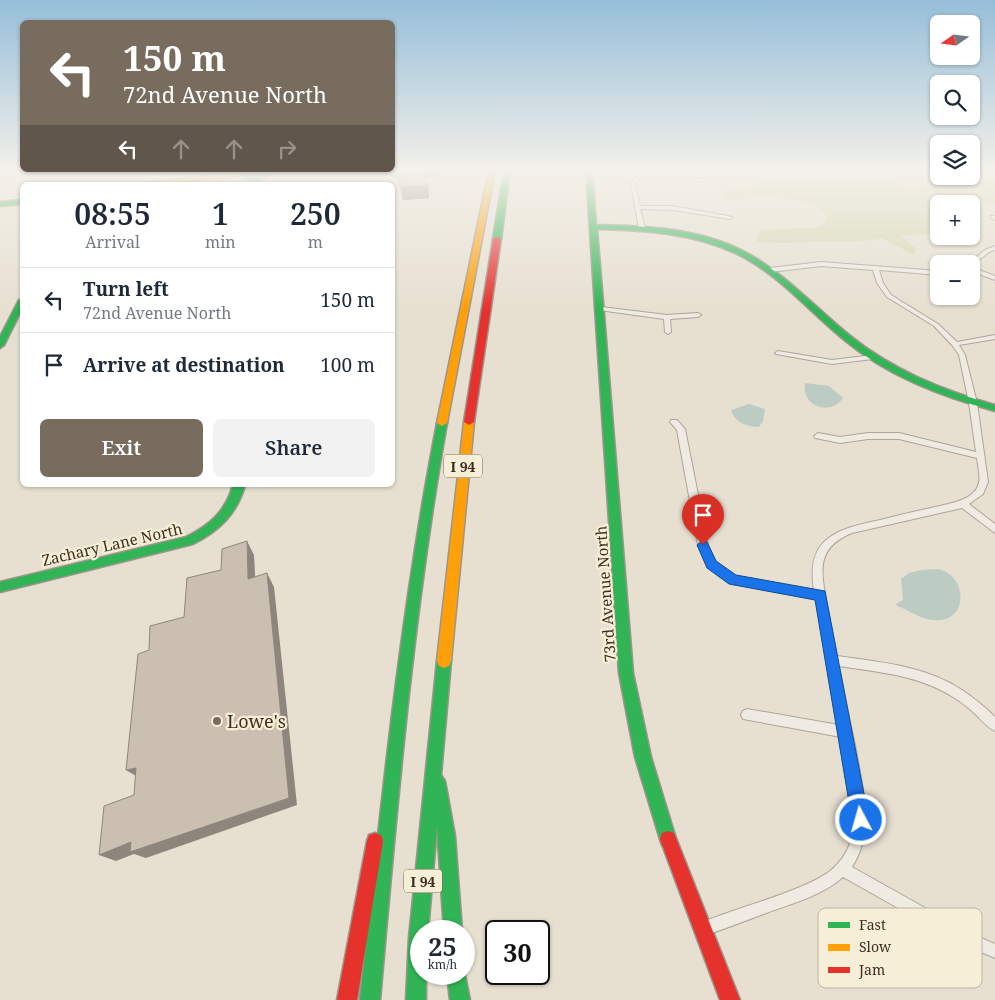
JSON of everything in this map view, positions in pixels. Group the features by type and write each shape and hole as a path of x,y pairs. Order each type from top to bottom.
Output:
{"main road":[{"name":"I 94","path":"370,1000 398,709 436,452 483,217"},
{"name":"I 94","path":"416,1000 418,938 464,453 500,217"},
{"name":"73rd Avenue North","path":"594,217 625,663 631,710 652,794 730,1000"},
{"path":"595,226 681,232 718,243 770,270 873,358 922,384 973,403 995,408"},
{"path":"0,345 20,306"},
{"name":"Zachary Lane North","path":"0,587 190,541 213,528 225,517 236,500 238,487"},
{"path":"347,1000 398,709"},
{"path":"434,763 447,836 452,920"},
{"path":"458,985 460,1000"}],"street":[{"path":"640,217 642,228"},
{"path":"980,257 995,248"},
{"path":"770,270 821,264 930,272"},
{"path":"703,929 814,889 844,870 852,858 861,820 820,595 817,564 820,552 838,534 963,504 980,492 984,482 973,403 964,361 956,344 936,325 889,296 880,283 874,268"},
{"path":"980,272 995,278"},
{"path":"601,309 667,317 698,315"},
{"path":"667,317 668,332"},
{"path":"956,344 995,337"},
{"path":"778,353 832,362 873,358"},
{"path":"674,422 681,429 703,545 712,565 733,580 820,595"},
{"path":"818,436 840,440 868,436 899,436 981,456"},
{"path":"963,504 995,529"},
{"path":"833,660 928,677 963,696 995,725"},
{"path":"746,715 846,732"},
{"path":"844,870 912,908"},
{"path":"982,945 995,951"}],"green space":[{"path":"828,217 930,217 930,234 900,236 916,248 914,255 881,238 846,242 777,243 756,241 760,230 821,227"}],"shaded area":[{"path":"805,383 829,386 843,398 831,407 824,408 818,406 807,398"},
{"path":"749,404 765,409 763,421 759,427 750,426 738,421 731,410"},
{"path":"921,570 942,570 952,576 957,583 960,601 958,609 952,615 944,619 933,620 897,606 896,604 903,600 901,579 909,573"}],"building":[{"name":"Lowe's","path":"247,541 248,579 267,573 289,798 130,852 131,842 99,855 104,806 134,795 136,768 126,770 138,654 149,650 150,626 184,617 187,578 221,570 222,549"}],"traffic: fast":[{"path":"497,239 500,217"},
{"path":"592,217 626,673 643,757 668,839"},
{"path":"595,227 632,228 687,235 739,252 782,280 846,337 898,372 935,389 995,408"},
{"path":"0,345 20,306"},
{"path":"370,1000 399,710 417,566 442,423"},
{"path":"0,587 189,541 207,531 221,519 232,504 238,487"},
{"path":"416,1000 418,938 444,661"},
{"path":"437,781 447,836 452,920"},
{"path":"458,985 460,1000"}],"traffic: slow":[{"path":"442,423 483,217"},
{"path":"444,661 469,422"}],"traffic: jam":[{"path":"469,422 497,239"},
{"path":"668,839 730,1000"},
{"path":"347,1000 375,841"}],"place":[{"name":"Lowe's","path":"217,721"}],"route":[{"path":"703,545 706,556 712,565 722,574 733,580 820,595 858,794 861,820"}]}
